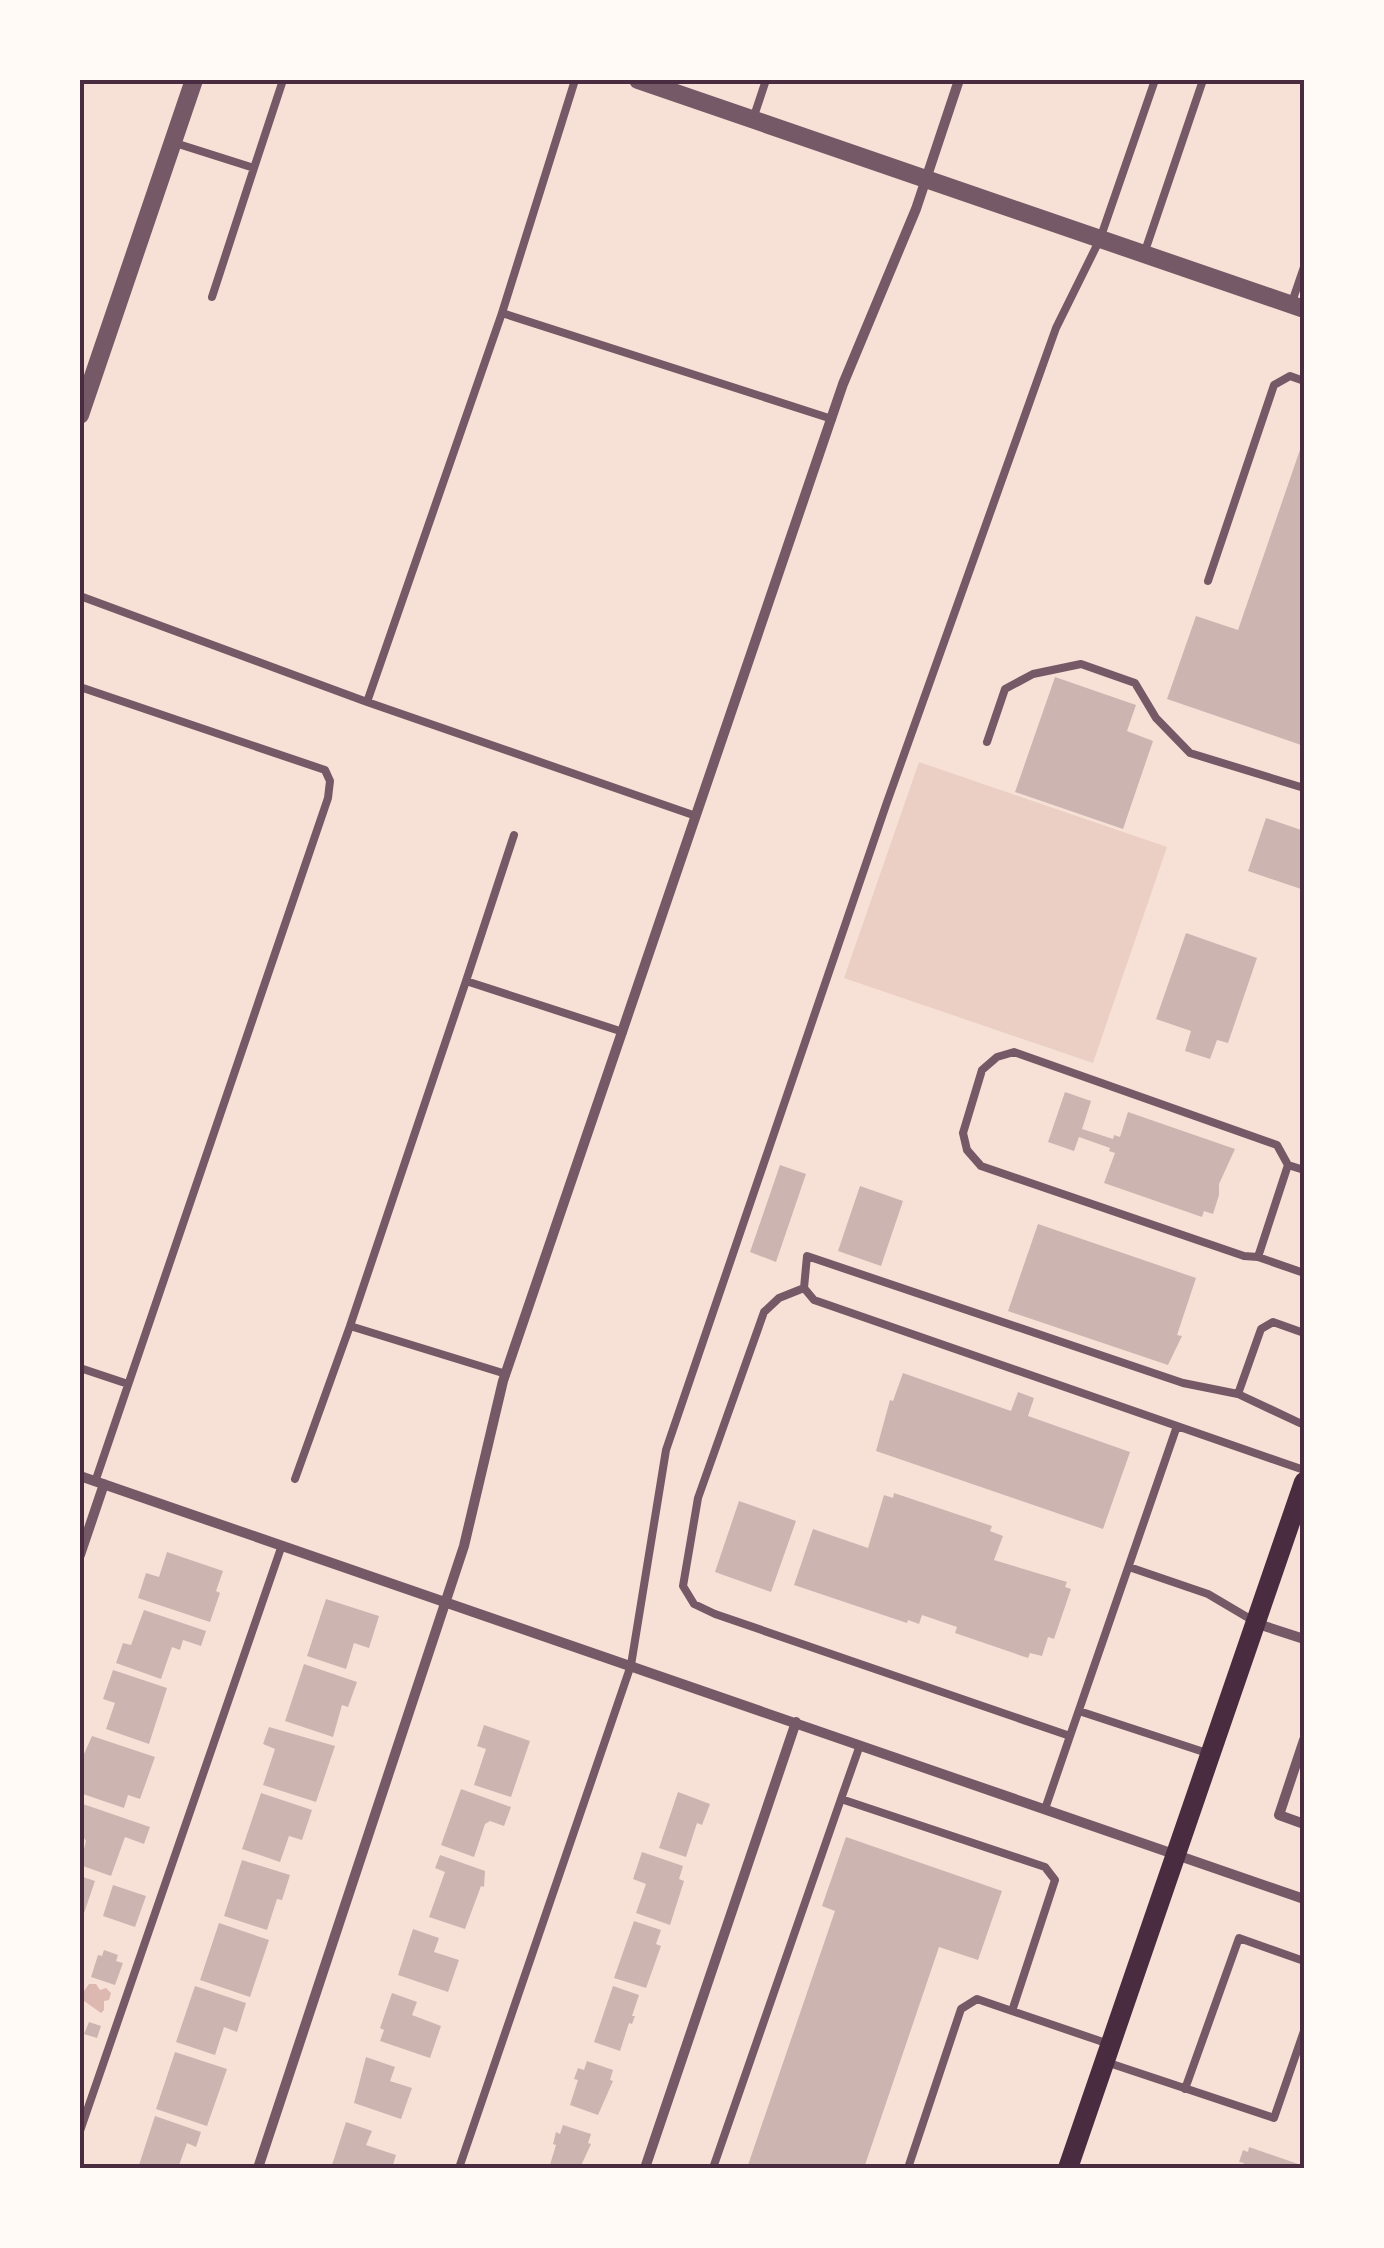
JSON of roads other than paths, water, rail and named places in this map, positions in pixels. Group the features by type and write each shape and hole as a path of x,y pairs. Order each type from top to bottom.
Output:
{"main road":[{"path":"1068,2168 1304,1482"}],"street":[{"path":"80,414 194,80"},
{"path":"638,80 1298,307"},
{"path":"258,2168 464,1546 506,1374 862,332 926,179 959,80"},
{"path":"80,1476 1304,1899"},
{"path":"80,1555 100,1483"},
{"path":"1256,1622 1304,1638"},
{"path":"645,2168 796,1722"},
{"path":"1304,1740 1279,1816 1304,1824"}],"lane":[{"path":"212,297 283,80"},
{"path":"367,702 502,313 575,80"},
{"path":"753,120 766,80"},
{"path":"459,2168 631,1665 666,1450 886,805 1036,383 1056,328 1100,239 1155,80"},
{"path":"1144,254 1203,80"},
{"path":"172,142 254,168"},
{"path":"1298,307 1304,268"},
{"path":"502,313 832,420"},
{"path":"1208,581 1274,385 1290,376 1304,381"},
{"path":"80,596 367,702 696,816"},
{"path":"986,742 1006,689 1034,674 1081,664 1134,683 1156,718 1190,753 1304,788"},
{"path":"80,687 325,770 330,782 328,798 128,1384 100,1483"},
{"path":"295,1479 514,835"},
{"path":"466,980 622,1032"},
{"path":"1258,1257 1288,1166 1277,1145 1014,1052 997,1057 982,1070 963,1133 967,1150 980,1166 1304,1273"},
{"path":"1288,1166 1304,1170"},
{"path":"1304,1426 1238,1394 1183,1382 807,1256 804,1288 814,1300 1304,1470"},
{"path":"804,1288 779,1298 764,1312 698,1498 683,1586 694,1604 715,1614 1070,1736"},
{"path":"1238,1394 1261,1329 1273,1322 1304,1333"},
{"path":"350,1326 506,1374"},
{"path":"80,1368 128,1384"},
{"path":"1045,1809 1177,1426"},
{"path":"80,2131 282,1545"},
{"path":"1128,1568 1208,1594 1256,1622"},
{"path":"1079,1711 1210,1754"},
{"path":"714,2168 860,1745"},
{"path":"841,1799 1045,1867 1055,1880 1012,2011"},
{"path":"1186,2088 1239,1938 1304,1961"},
{"path":"908,2168 961,2009 976,1999 1186,2088 1274,2118 1304,2031"}]}
